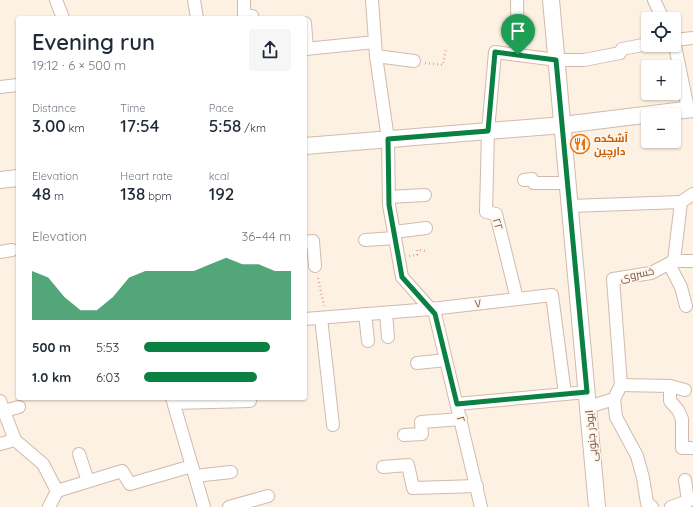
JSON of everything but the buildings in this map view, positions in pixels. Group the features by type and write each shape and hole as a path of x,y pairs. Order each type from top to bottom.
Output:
{"street":[{"path":"56,0 61,16"},
{"path":"194,0 197,16"},
{"path":"244,0 244,14 252,16"},
{"path":"372,0 376,56 388,139 389,197 398,259 402,277 431,309"},
{"path":"517,0 518,55"},
{"name":"ابوذر جنوبی","path":"551,0 597,507"},
{"path":"654,0 660,12"},
{"path":"681,40 693,38"},
{"path":"307,49 375,42"},
{"path":"488,131 495,52 556,60 584,60 620,52 622,49 641,45"},
{"path":"307,146 563,125 691,109 677,52"},
{"path":"376,56 414,61"},
{"path":"0,87 16,85"},
{"name":"۲۲","path":"488,131 486,212 496,214 516,299"},
{"path":"0,180 16,178"},
{"path":"524,180 532,179 534,183 568,183"},
{"path":"570,206 681,202 693,194"},
{"path":"389,197 425,195"},
{"path":"681,202 671,262 682,287 686,306"},
{"path":"365,240 426,228"},
{"path":"307,242 313,241 315,266"},
{"path":"671,262 693,261"},
{"name":"خسروی","path":"621,385 613,279 651,273 671,262"},
{"name":"۷","path":"307,319 431,309 484,297 516,299 552,295 565,394"},
{"name":"۲","path":"431,309 435,314 482,507"},
{"path":"386,313 388,337"},
{"path":"365,314 368,342"},
{"path":"324,318 333,425"},
{"path":"417,363 446,360"},
{"path":"652,507 647,503 643,478 637,456 616,417 614,399 621,385 670,386 685,390"},
{"path":"670,386 670,401 678,410 682,419 682,448 693,448"},
{"path":"457,404 565,394 587,399 614,399"},
{"path":"204,507 173,401 250,401"},
{"path":"19,407 1,408 13,435 43,464 57,491"},
{"path":"404,436 422,434 421,422 461,419"},
{"path":"0,444 13,435"},
{"path":"79,454 88,481"},
{"path":"383,467 408,465 413,488 477,486"},
{"path":"49,507 57,491 122,471 130,484 193,471 232,472"},
{"path":"676,506 688,501 685,480"},
{"path":"229,507 268,496"}],"path":[{"path":"414,61 443,66 446,49"},
{"path":"398,259 417,255 417,250 428,251"},
{"path":"315,266 324,318"}],"place":[{"name":"آشکده دارچین","path":"580,144"}],"route":[{"path":"495,52 518,55 556,60 587,392 457,404 435,314 402,277 389,205 388,139 488,131 495,52"}]}
